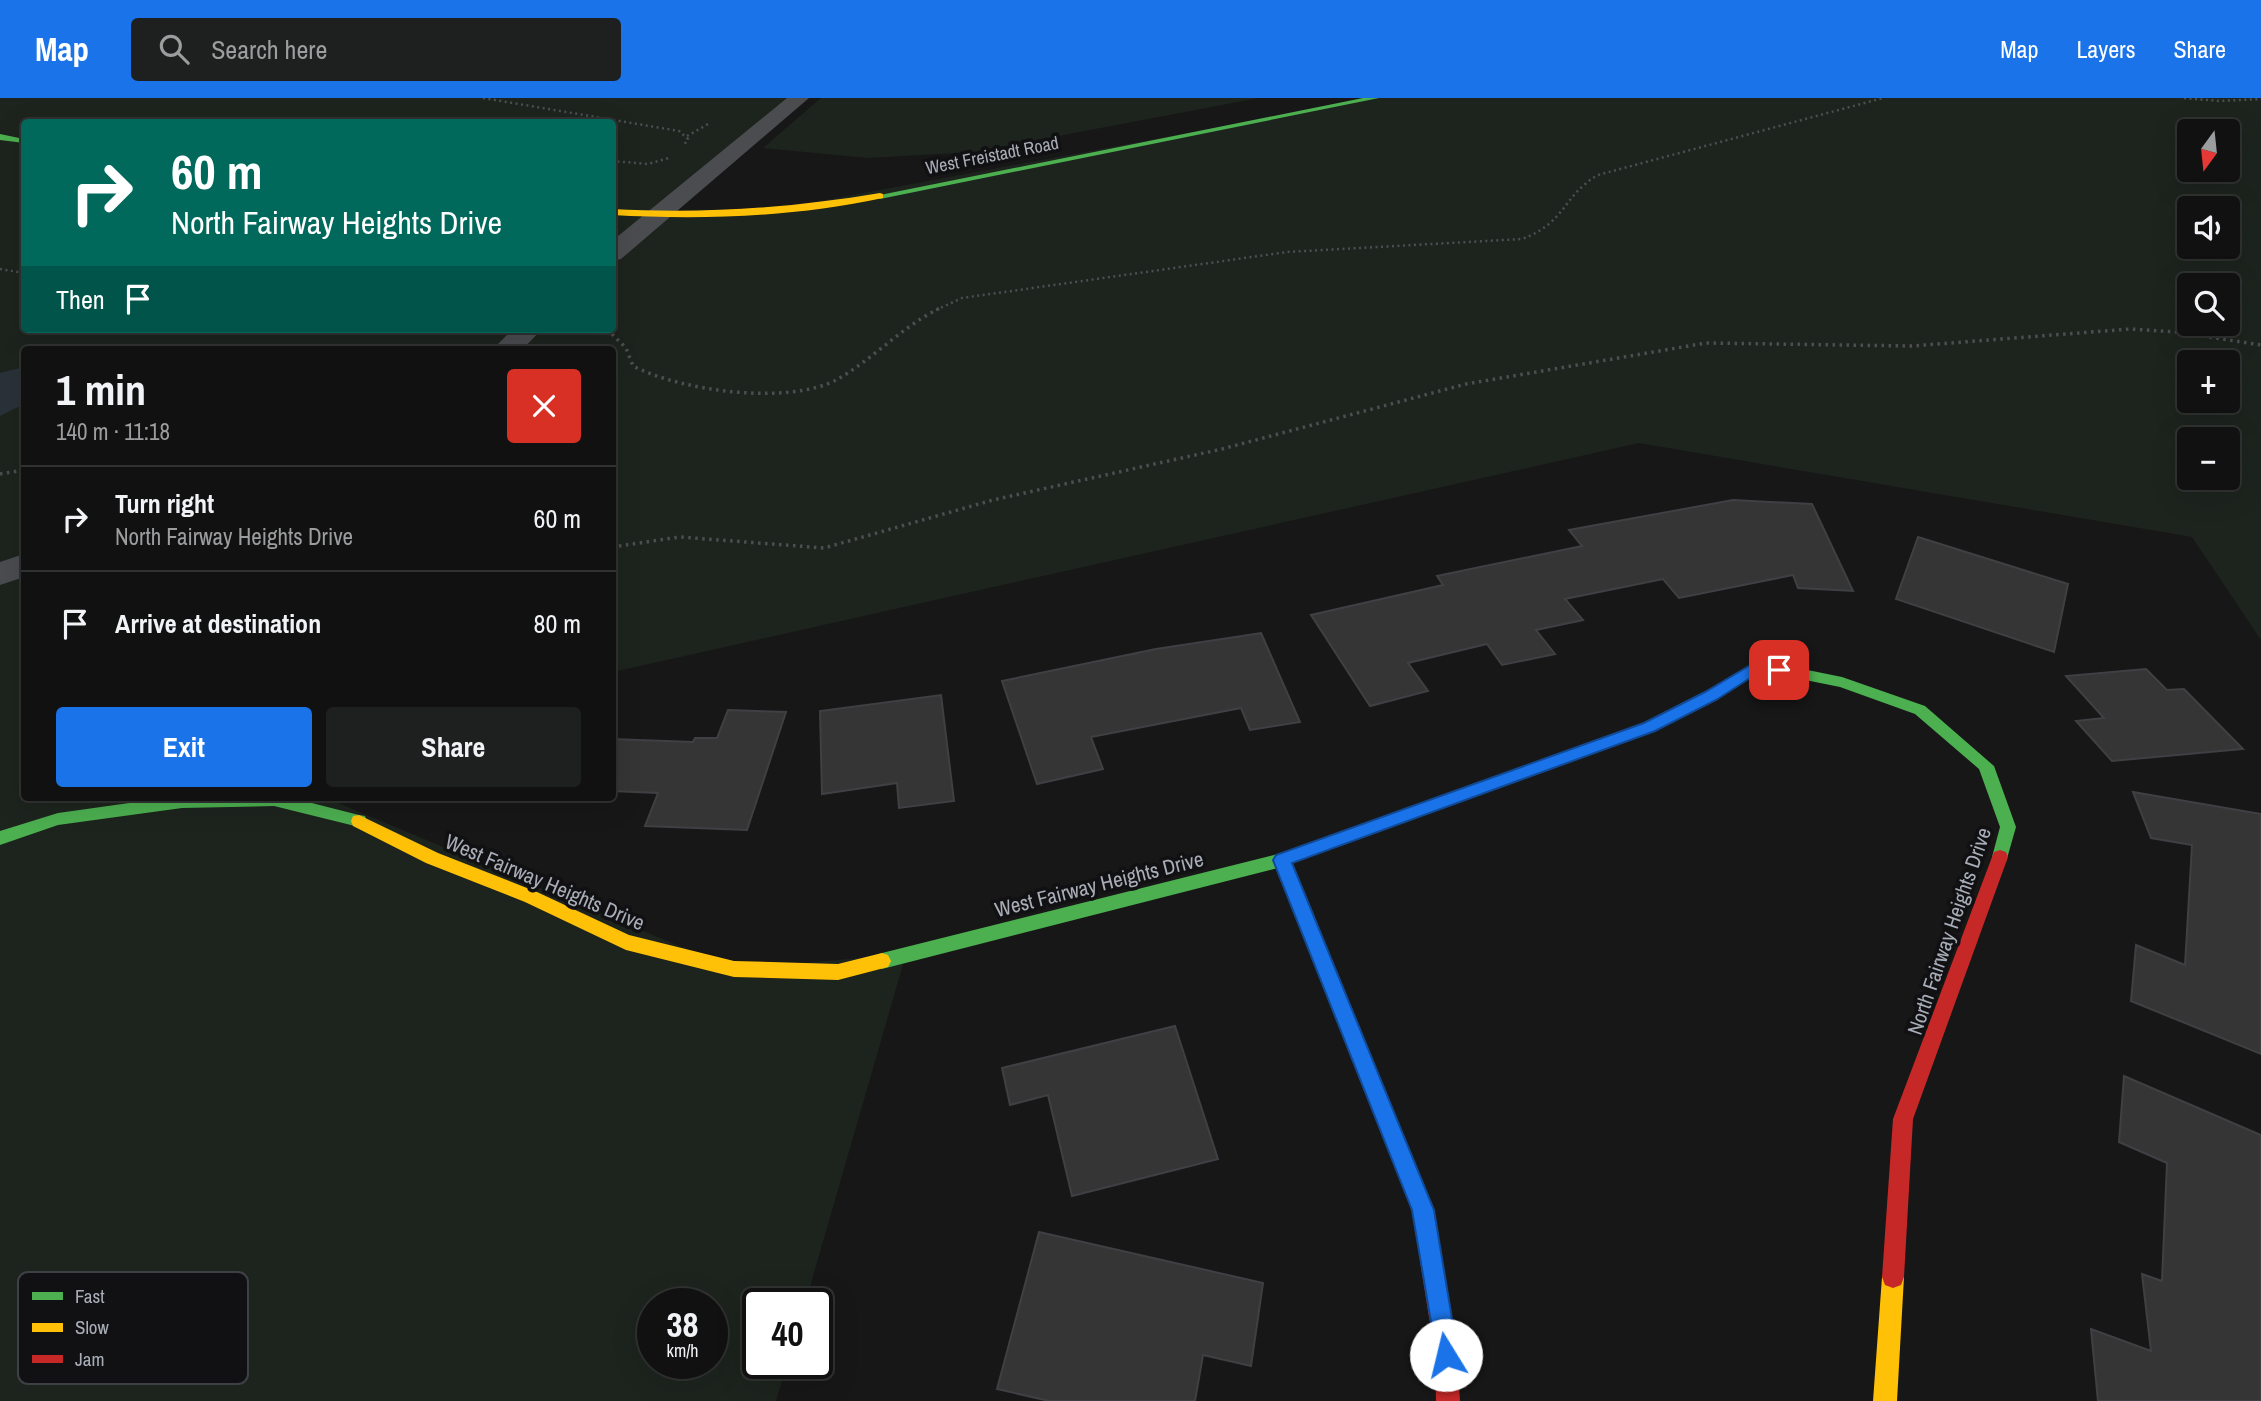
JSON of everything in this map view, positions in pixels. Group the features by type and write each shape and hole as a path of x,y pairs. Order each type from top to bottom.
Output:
{"street":[{"path":"616,250 799,98"},
{"name":"West Freistadt Road","path":"616,212 654,217 767,211 865,200 1374,98"},
{"path":"0,138 21,141"},
{"path":"510,346 525,333"},
{"path":"0,574 21,566"},
{"name":"North Fairway Heights Drive","path":"1282,860 1649,727 1710,696 1759,665 1842,682 1920,710 1986,766 2008,827 1993,881 1903,1119 1885,1401"},
{"name":"West Fairway Heights Drive","path":"0,838 58,819 182,802 228,801"},
{"name":"West Fairway Heights Drive","path":"278,801 356,819 432,858 531,897 626,943 734,969 838,972 1282,860"},
{"path":"1282,860 1423,1210 1446,1355 1448,1401"}],"path":[{"path":"483,98 608,119"},
{"path":"611,333 626,348 633,366 648,374 693,386 733,392 790,393 836,380 932,312 962,298 1287,252 1522,239 1554,225 1584,185 1594,177 1815,119 1883,98"},
{"path":"2184,98 2219,101 2261,99"},
{"path":"616,120 686,134 688,139 680,149"},
{"path":"616,162 656,164 670,157"},
{"path":"0,269 21,272"},
{"path":"616,546 680,537 824,548 993,500 1222,449 1466,384 1706,344 1912,346 2130,329 2177,332 2261,345"},
{"path":"0,474 21,470"}],"shaded area":[{"path":"0,98 799,98 655,216 767,211 1375,98 2261,98 2261,640 2192,537 1639,443 616,671 616,346 21,346 21,801 333,801 734,969 906,954 810,1288 742,1288 742,1379 782,1379 776,1401 0,1401"},
{"path":"821,98 1259,98 974,152 868,158 763,148"},
{"path":"21,368 21,406 0,416 0,373"}],"building":[{"path":"1733,500 1812,504 1853,591 1798,588 1793,575 1679,598 1663,579 1565,599 1583,620 1536,630 1555,654 1502,665 1487,644 1408,663 1428,691 1370,706 1311,615 1443,585 1437,576 1582,546 1569,530"},
{"path":"1918,537 2068,584 2054,652 1896,599"},
{"path":"1261,633 1300,722 1250,730 1241,708 1091,737 1103,769 1037,784 1002,681 1156,649"},
{"path":"2146,669 2167,690 2184,689 2243,749 2112,761 2076,721 2104,718 2066,676"},
{"path":"941,695 954,801 899,808 897,783 822,794 820,711"},
{"path":"728,710 786,712 747,830 645,826 658,793 616,791 616,739 693,742 695,738 717,738"},
{"path":"2133,792 2261,814 2261,1054 2131,1001 2136,945 2185,965 2192,845 2151,838"},
{"path":"1175,1026 1218,1159 1072,1196 1048,1095 1010,1105 1002,1068"},
{"path":"2124,1076 2261,1135 2261,1401 2098,1401 2091,1329 2151,1351 2142,1274 2162,1281 2167,1163 2119,1142"},
{"path":"1039,1232 1263,1283 1251,1366 1203,1355 1195,1401 1049,1401 997,1389"}],"traffic: fast":[{"path":"880,196 1375,98"},
{"path":"0,137 21,140"},
{"path":"1428,807 1649,727 1710,696 1759,665 1842,682 1920,710 1986,766 2008,827 2000,857"},
{"path":"0,838 58,819 182,802 228,801"},
{"path":"278,801 359,821"},
{"path":"882,961 1282,860"}],"traffic: slow":[{"path":"616,212 680,215 747,213 880,196"},
{"path":"1381,1105 1282,860 1428,807"},
{"path":"359,821 432,858 531,897 626,942 734,969 838,972 882,961"},
{"path":"1885,1401 1893,1277"}],"traffic: jam":[{"path":"1893,1277 1903,1119 2000,857"},
{"path":"1381,1105 1423,1210 1446,1355 1448,1401"}],"route":[{"path":"1446,1355 1423,1210 1282,860 1649,727 1710,696 1759,665 1779,670"}]}
